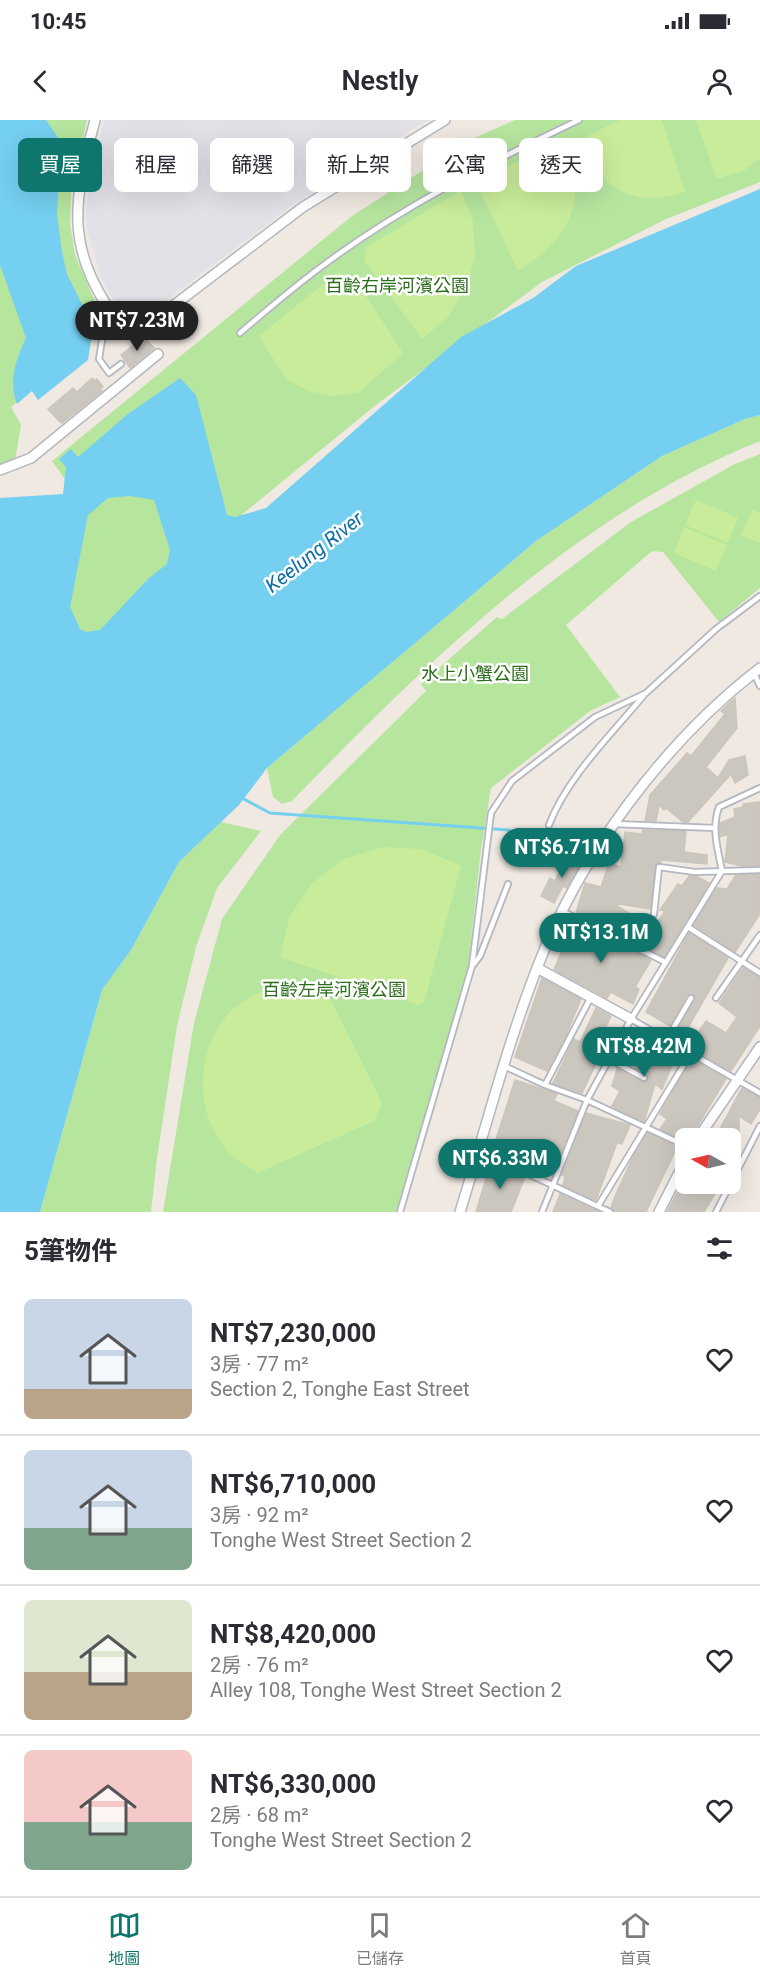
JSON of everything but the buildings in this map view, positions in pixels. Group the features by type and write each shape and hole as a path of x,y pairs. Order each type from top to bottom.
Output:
{"street":[{"path":"94,120 77,193 76,222 81,252 109,311 124,331 130,334 140,331 303,207 446,120"},
{"path":"0,470 31,458 158,354"},
{"path":"460,1212 504,1066 537,968 562,911 612,824 684,738 757,671"},
{"path":"537,968 631,1018"},
{"path":"705,1128 760,1047"},
{"path":"659,1212 675,1181"}],"lane":[{"path":"240,333 327,262 404,211 471,173 579,120"},
{"path":"109,311 105,321 99,359 109,373 121,364"},
{"path":"549,825 557,805 570,786 646,693 717,629 760,596"},
{"path":"757,671 760,686"},
{"path":"400,1212 472,966 491,813 512,782 563,741 595,717 646,693"},
{"path":"542,1212 587,1100 631,1018 722,871 715,828 719,807 760,788"},
{"path":"612,824 715,828"},
{"path":"654,914 660,867 695,872 760,870"},
{"path":"472,966 480,956 508,884"},
{"path":"562,911 665,962"},
{"path":"688,927 760,973"},
{"path":"716,998 760,935"},
{"path":"545,1085 591,996"},
{"path":"667,1040 692,998"},
{"path":"631,1018 760,1093"},
{"path":"598,1206 691,1053"},
{"path":"609,1059 644,1078"},
{"path":"504,1066 545,1085 587,1100 675,1141"},
{"path":"716,1212 760,1126"},
{"path":"479,1151 552,1183 607,1211"}],"shaded area":[{"path":"104,120 429,120 398,138 306,138 306,192 313,192 135,324 127,321 102,281 87,229 89,192 102,192 102,138 99,138"}],"green space":[{"path":"0,120 87,120 83,138 18,138 18,192 71,192 70,224 75,255 97,306 92,339 11,407 21,425 15,461 0,465"},
{"name":"百齡右岸河濱公園","path":"515,120 760,120 760,182 666,219 542,282 377,404 90,639 75,624 64,604 74,492 52,461 352,216 389,192 411,192 411,178 423,170 423,192 507,192 507,138 474,138"},
{"path":"620,120 662,120 685,192 650,198 634,196 621,191 603,176 603,138 584,138"},
{"path":"696,120 760,120 760,158 745,170 717,179"},
{"path":"519,161 519,192 576,192 574,204 563,230 544,252 518,271 481,192 507,192 507,167"},
{"path":"458,192 462,192 473,222 475,256 466,288 448,317 422,339 364,260 366,248"},
{"path":"337,273 353,276 403,353 358,393 333,396 308,391 286,379 259,336"},
{"path":"760,415 760,441 693,472 628,509 567,551 508,596 451,645 292,801 282,804 273,797 267,768 536,541 662,456 745,419"},
{"name":"百齡左岸河濱公園","path":"760,454 760,588 719,622 663,552 652,551 566,625 620,697 590,711 491,788 481,849 466,985 400,1212 163,1212 194,1023 222,919 280,835 426,691 421,684 497,617 502,619 631,522 735,464"},
{"path":"696,500 738,518 728,543 685,525"},
{"path":"752,510 760,513 760,543 741,535"},
{"path":"684,527 727,545 716,571 674,553"},
{"path":"221,822 261,831 217,888 196,947 177,1026 151,1212 40,1212 102,990 131,950 179,862"},
{"path":"382,847 422,849 461,866 424,1002 419,1005 280,957 290,916 312,883 344,859"},
{"path":"291,982 323,984 382,1103 374,1121 257,1173 231,1154 218,1138 209,1120 204,1101 205,1061 220,1025 233,1009 253,995"}],"water":[{"path":"0,120 46,120 58,138 18,138 18,192 58,192 57,214 67,274 83,306 94,321 88,360 38,400 32,391 17,404 14,395 13,378 16,362 26,338 0,265"},
{"name":"Keelung River","path":"760,189 760,415 745,419 662,456 536,541 267,768 239,805 179,862 131,950 102,990 40,1212 0,1212 0,498 63,494 66,467 59,459 71,449 78,457 128,414 180,378 196,395 227,515 235,517 266,508 461,337 533,298 576,266","holes":["130,496 154,500 170,550 167,564 149,578 100,630 86,632 80,629 70,607 88,515 108,498"]}],"waterway":[{"path":"240,797 270,813 509,830 549,852"}],"park label":[{"name":"水上小蟹公園","path":"475,674"}]}
